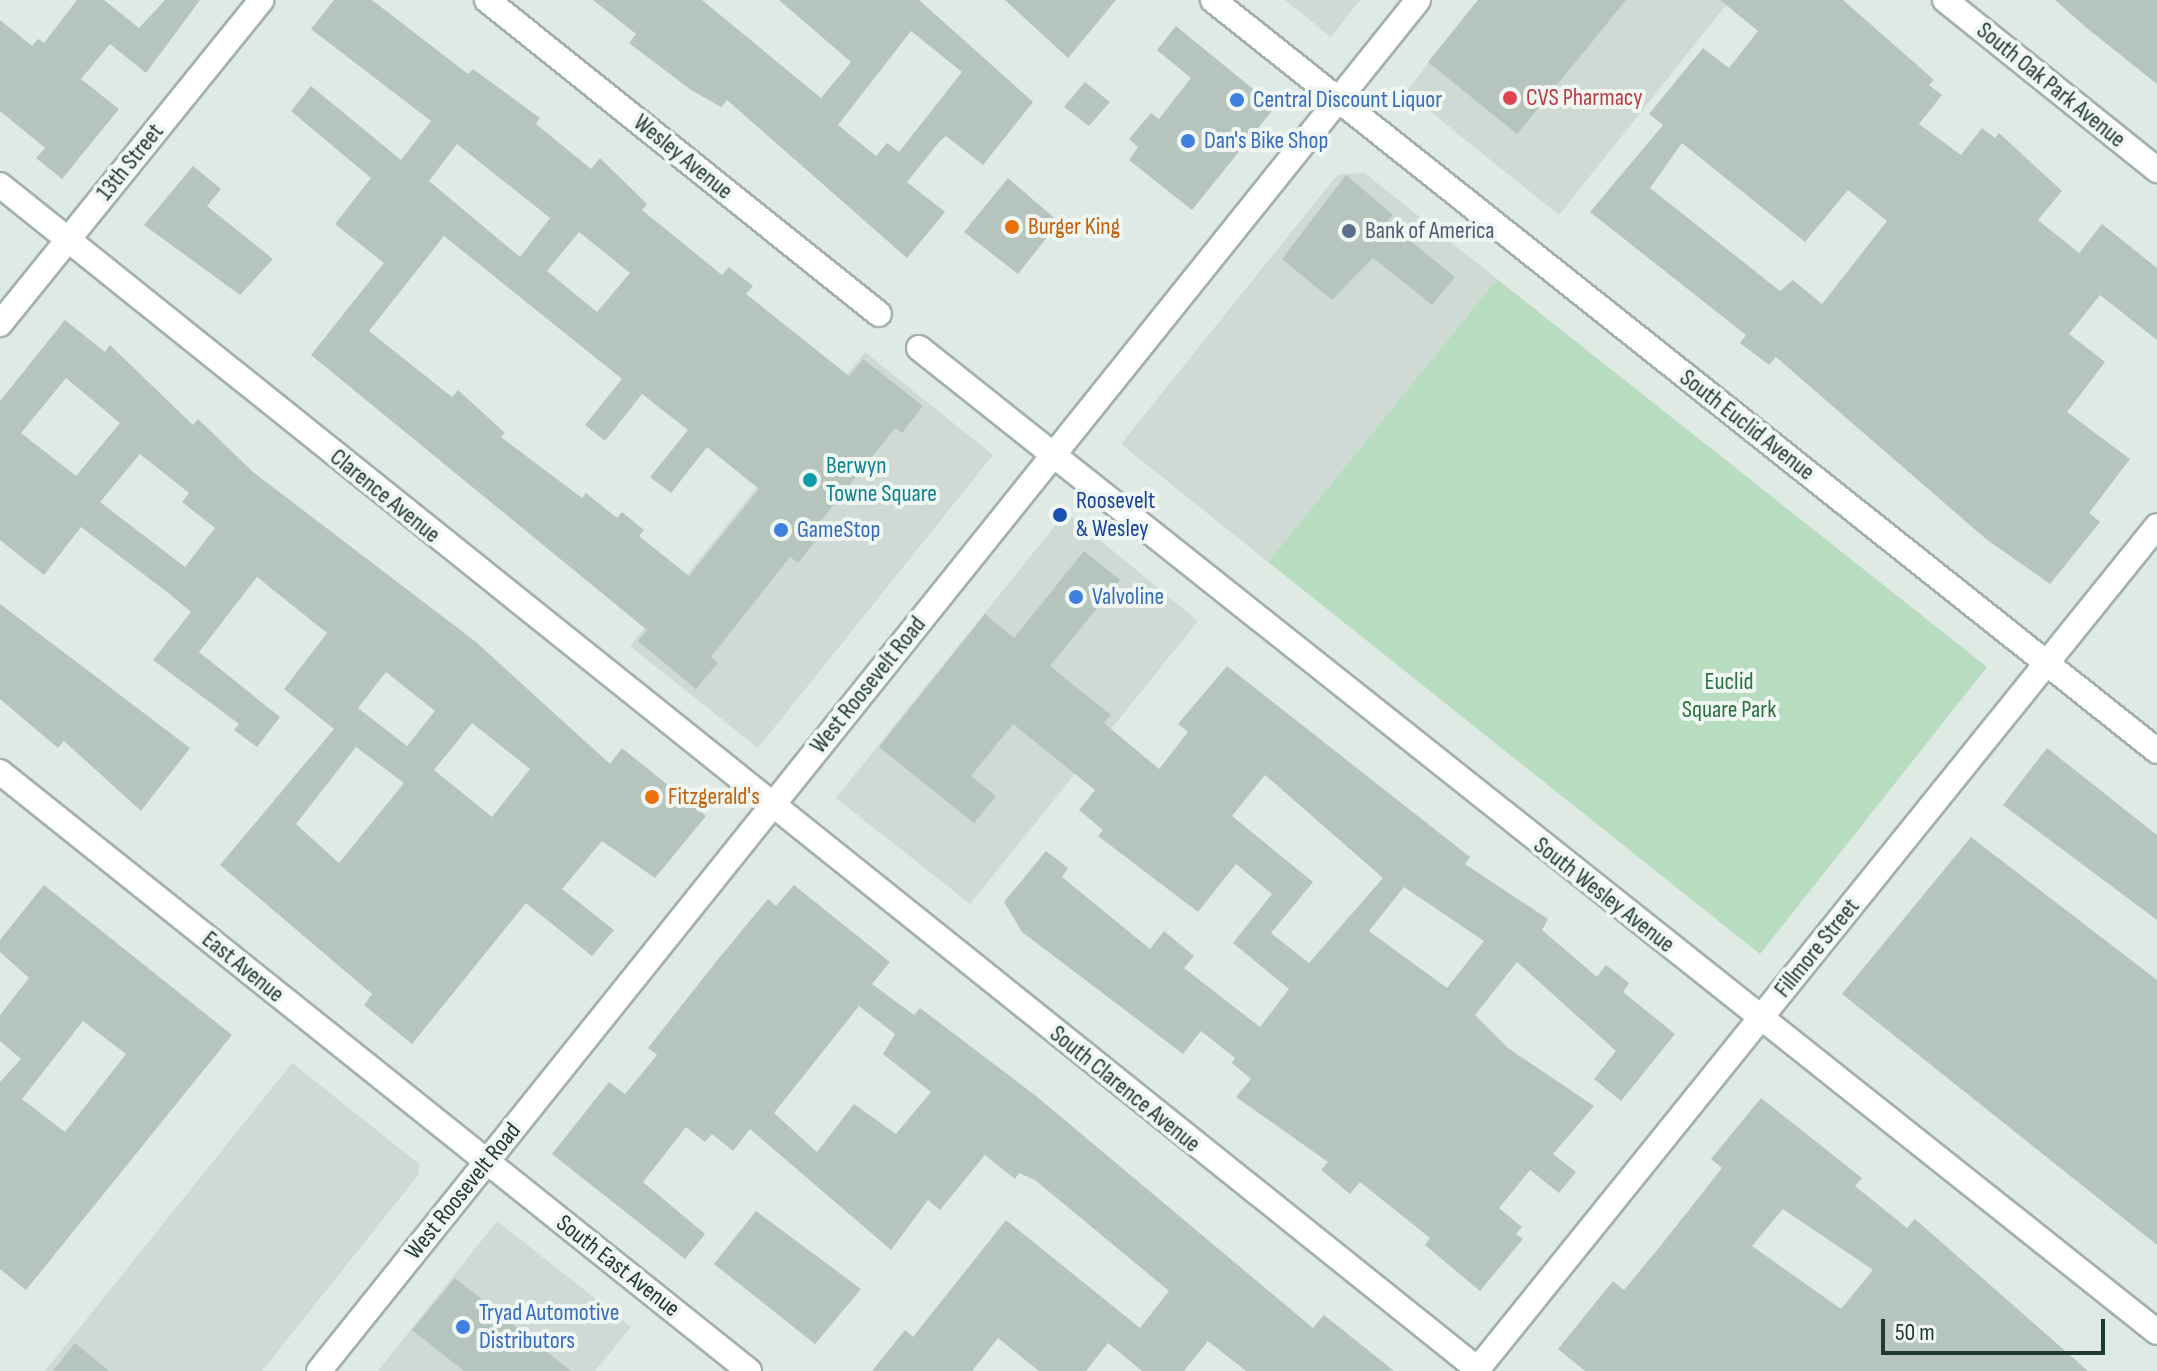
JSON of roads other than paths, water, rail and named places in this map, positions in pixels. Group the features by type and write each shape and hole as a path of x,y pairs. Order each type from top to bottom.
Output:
{"street":[{"name":"13th Street","path":"0,324 261,0"},
{"name":"Wesley Avenue","path":"487,0 879,314"},
{"name":"South Euclid Avenue","path":"1213,0 2157,751"},
{"name":"West Roosevelt Road","path":"319,1371 1418,0"},
{"name":"South Oak Park Avenue","path":"1945,0 2157,170"},
{"name":"Clarence Avenue","path":"0,185 771,807"},
{"path":"919,348 1051,457"},
{"name":"South Wesley Avenue","path":"1051,457 2157,1332"},
{"name":"Fillmore Street","path":"1478,1370 2157,526"},
{"name":"East Avenue","path":"0,772 486,1162"},
{"name":"South Clarence Avenue","path":"771,807 1478,1370"},
{"name":"South East Avenue","path":"486,1162 749,1371"}],"place":[{"name":"CVS Pharmacy","path":"1510,98"},
{"name":"Central Discount Liquor","path":"1237,100"},
{"name":"Dan's Bike Shop","path":"1188,141"},
{"name":"Burger King","path":"1012,227"},
{"name":"Bank of America","path":"1349,231"},
{"name":"Berwyn Towne Square","path":"810,480"},
{"name":"Roosevelt & Wesley","path":"1060,515"},
{"name":"GameStop","path":"781,530"},
{"name":"Valvoline","path":"1076,597"},
{"name":"Fitzgerald's","path":"652,797"},
{"name":"Tryad Automotive Distributors","path":"463,1327"}],"park label":[{"name":"Euclid Square Park","path":"1729,696"}]}
